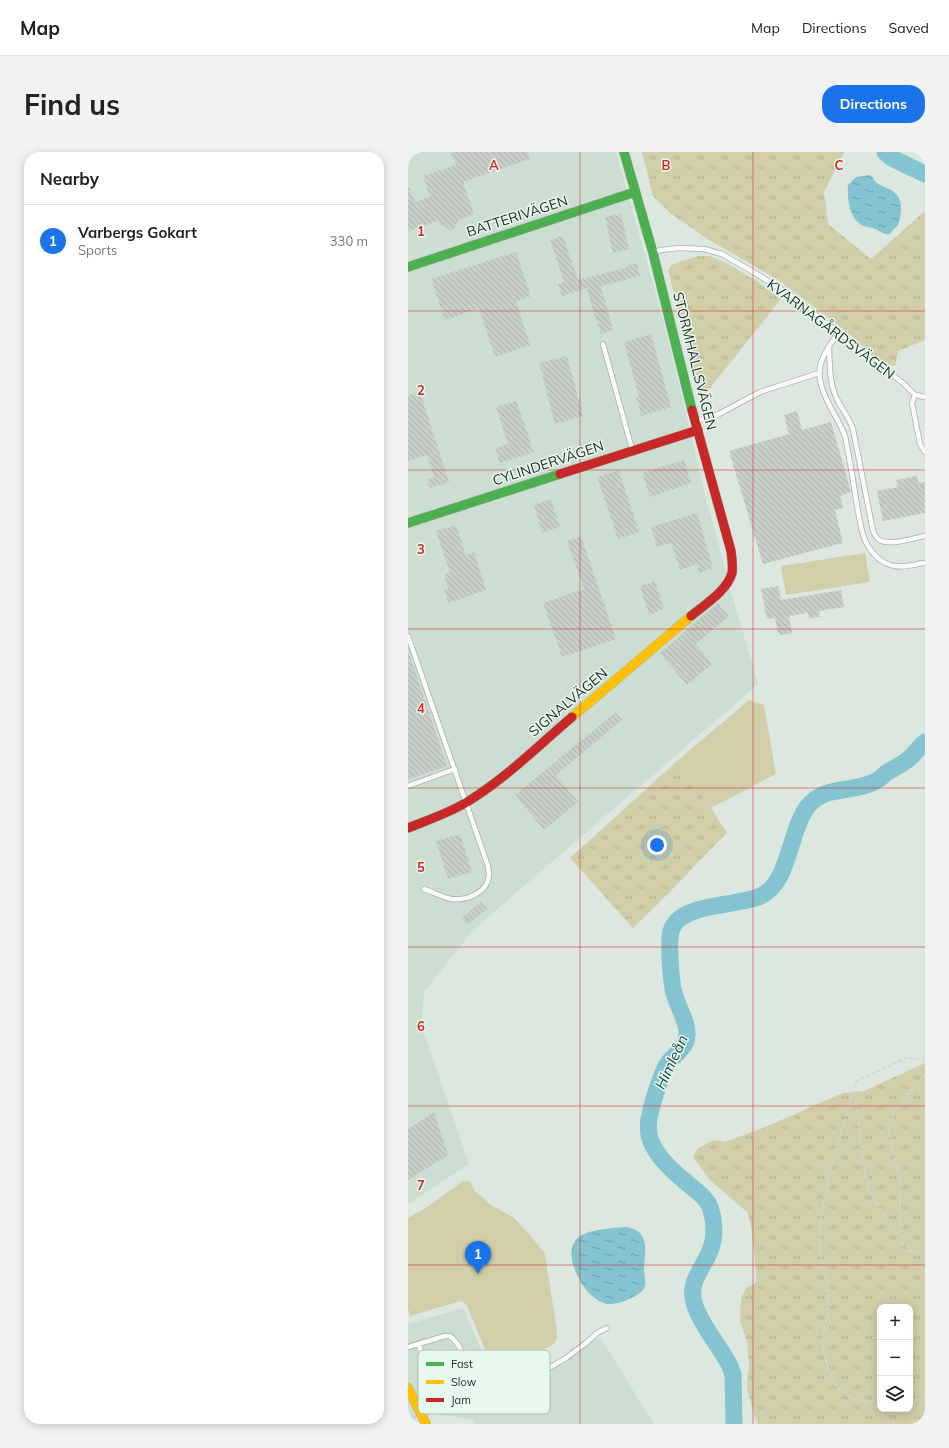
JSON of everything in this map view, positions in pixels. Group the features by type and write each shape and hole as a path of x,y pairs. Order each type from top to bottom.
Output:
{"street":[{"name":"STORMHALLSVÄGEN","path":"624,152 653,253 696,426 731,552 733,562 731,577"},
{"name":"BATTERIVÄGEN","path":"408,267 635,192"},
{"name":"CYLINDERVÄGEN","path":"408,523 633,450 696,426"},
{"name":"SIGNALVÄGEN","path":"408,828 444,814 466,803 489,788 719,592 731,577"},
{"path":"408,1388 418,1408"},
{"path":"421,1414 426,1424"}],"lane":[{"name":"KVARNAGÅRDSVÄGEN","path":"653,253 661,250 679,248 704,249 722,254 792,296 915,395 925,397"},
{"path":"838,333 822,358 819,372 820,380 824,394 841,423 845,436 860,521 865,540 869,549 885,562 894,566 925,563"},
{"path":"603,344 633,450"},
{"path":"828,347 830,379 837,401 850,421 853,429 873,531 877,538 888,542 896,542 925,536"},
{"path":"696,426 760,392 819,372"},
{"path":"915,395 912,403 920,444 925,452"},
{"path":"408,636 488,866 489,875 487,883 482,889 474,896 462,899 449,899 424,889"},
{"path":"408,786 455,769"},
{"path":"550,1367 566,1358 597,1333 607,1328"},
{"path":"408,1346 450,1336 461,1350"},
{"path":"418,1344 421,1350"}],"path":[{"path":"877,1401 853,1398 844,1394 837,1388 832,1380 824,1349 823,1337 829,1303 828,1282 820,1242 822,1208 828,1180 856,1081 907,1058 922,1059 925,1061"},
{"path":"901,1238 901,1188 890,1129 894,1111 925,1074"},
{"path":"853,1092 858,1110 861,1146 871,1196 901,1238 906,1248 925,1255"},
{"path":"913,1399 925,1398"}],"shaded area":[{"path":"408,152 616,152 666,330 705,494 758,684 473,930 424,992 421,1024 469,1164 408,1204"},
{"path":"463,1308 482,1350 418,1350 418,1414 424,1414 413,1420 408,1406 408,1324"},
{"path":"600,1337 654,1424 476,1424 473,1420 438,1414 550,1414 550,1364"}],"green space":[{"path":"642,152 844,152 824,192 828,224 871,259 925,211 925,340 898,351 895,366 884,364 842,328 777,279 709,240 670,213 653,196"},
{"path":"698,256 710,256 728,264 755,280 781,299 703,397 700,395 668,270 673,264"},
{"path":"865,553 870,582 786,595 781,566"},
{"path":"749,700 764,705 776,774 711,808 677,761"},
{"path":"677,761 727,833 633,928 570,858"},
{"path":"925,1063 925,1424 758,1424 747,1388 749,1364 747,1341 740,1321 741,1299 746,1288 756,1283 752,1233 748,1213 710,1180 693,1157 698,1148 714,1140 725,1142 763,1128 843,1093 864,1091"},
{"path":"463,1181 470,1182 474,1190 492,1206 513,1217 529,1234 545,1254 557,1331 557,1338 554,1344 543,1350 485,1350 467,1306 462,1301 410,1316 408,1309 408,1218 426,1208"}],"water":[{"path":"869,175 879,184 893,191 900,201 901,211 898,225 890,234 862,225 856,221 851,212 848,201 848,185 856,177"},
{"path":"626,1227 634,1229 640,1233 645,1243 645,1286 636,1296 615,1304 606,1304 598,1301 592,1296 582,1284 574,1266 572,1248 575,1241 582,1235 592,1231"}],"building":[{"path":"451,152 528,152 530,159 463,182 474,214 459,220 453,231 439,225 438,221 408,231 408,187 415,202 430,197 423,176 456,165"},
{"path":"621,214 629,249 613,253 605,217"},
{"path":"563,236 578,280 628,267 627,266 637,263 640,276 601,286 613,330 601,334 587,288 562,296 558,284 564,282 550,240"},
{"path":"516,252 531,296 516,301 530,345 495,357 479,308 445,320 431,279"},
{"path":"651,334 671,407 641,416 636,397 639,397 624,342"},
{"path":"567,356 583,416 555,424 539,363"},
{"path":"420,392 449,482 430,488 427,480 434,477 427,455 408,461 408,396"},
{"path":"516,401 534,452 500,463 495,448 508,444 496,407"},
{"path":"797,411 802,430 831,422 851,492 840,496 843,508 835,510 843,543 763,564 729,451 789,434 784,415"},
{"path":"684,460 691,483 650,497 642,473"},
{"path":"619,470 639,532 618,539 597,477"},
{"path":"917,476 918,483 925,482 925,513 883,521 877,491 898,487 896,480"},
{"path":"551,499 560,527 542,533 534,505"},
{"path":"697,513 713,568 699,573 697,564 680,570 671,543 657,547 651,527"},
{"path":"456,525 466,555 474,552 486,590 448,603 444,589 448,588 444,575 450,573 436,531"},
{"path":"581,536 616,639 562,657 543,603 584,589 567,541"},
{"path":"655,581 664,609 649,615 640,586"},
{"path":"778,586 781,600 841,590 844,607 819,611 820,617 809,618 808,613 789,616 792,633 780,635 780,633 778,633 775,618 767,619 761,589"},
{"path":"718,603 729,616 696,644 712,664 687,685 660,653"},
{"path":"408,653 447,766 408,779"},
{"path":"616,712 622,720 556,775 578,802 544,830 515,795"},
{"path":"460,834 472,872 448,879 436,841"},
{"path":"481,902 487,909 467,925 462,918"},
{"path":"434,1112 448,1155 408,1180 408,1129"}],"waterway":[{"name":"Himleån","path":"885,152 892,158 925,174"},
{"name":"Himleån","path":"734,1424 733,1375 726,1358 708,1332 698,1314 693,1297 695,1279 710,1251 713,1241 714,1226 711,1210 704,1198 664,1162 651,1142 649,1135 649,1117 660,1080 668,1063 686,1041 687,1035 685,1022 673,989 670,951 671,931 676,922 685,915 697,910 761,896 771,889 784,868 802,816 808,806 815,799 832,792 867,785 877,780 902,764 925,742"}],"traffic: fast":[{"path":"624,152 653,253 692,410"},
{"path":"408,267 635,192"},
{"path":"408,523 560,474"}],"traffic: slow":[{"path":"572,717 691,616"},
{"path":"408,1388 418,1408"},
{"path":"421,1414 426,1424"}],"traffic: jam":[{"path":"691,616 720,592 729,580 732,573 731,551 692,410"},
{"path":"560,474 698,430"},
{"path":"408,828 453,810 481,793 508,773 572,717"}],"place":[{"name":"Varbergs Gokart","path":"478,1274"}]}
